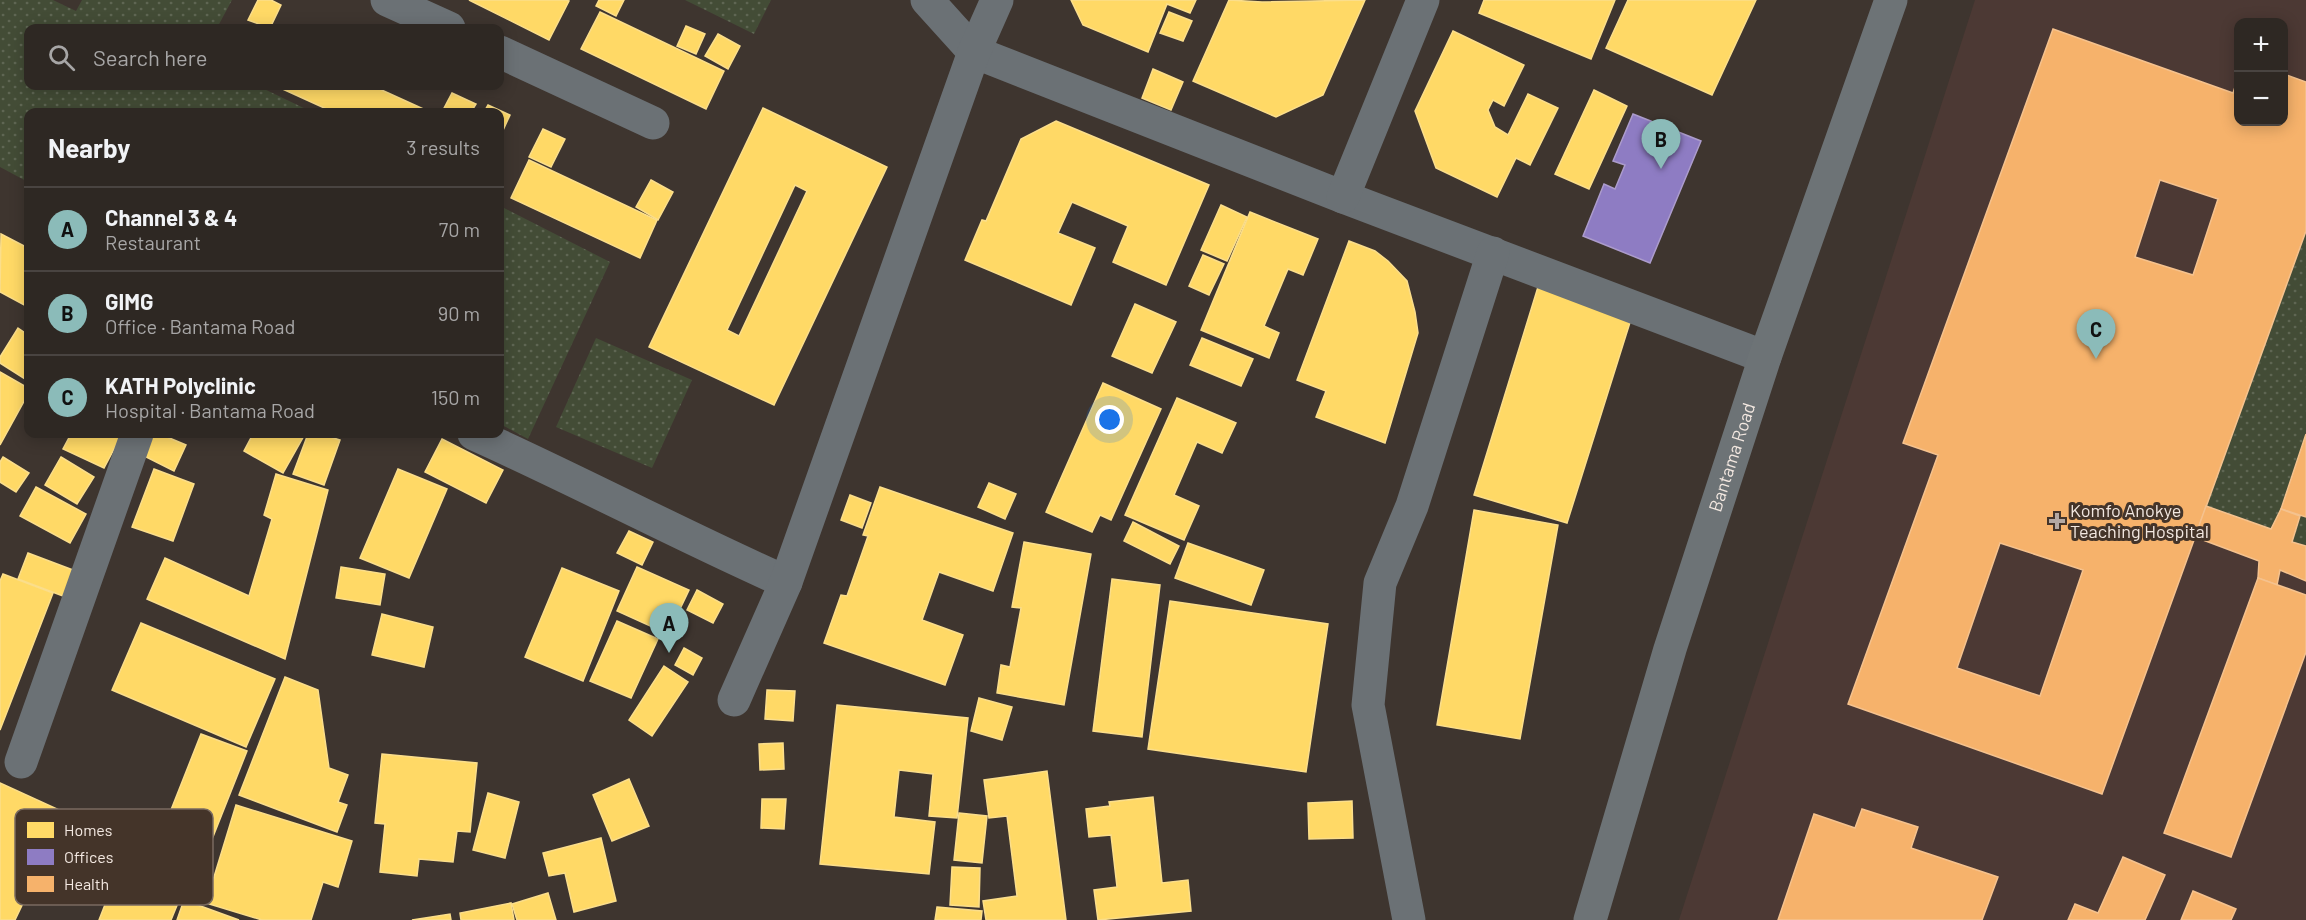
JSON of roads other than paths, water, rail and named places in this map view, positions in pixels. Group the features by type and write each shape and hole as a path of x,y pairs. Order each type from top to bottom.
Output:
{"main road":[{"name":"Bantama Road","path":"1590,920 1670,649 1765,357 1891,0"}],"street":[{"path":"387,0 440,24"},
{"path":"927,0 974,52 1343,197 1765,357"},
{"path":"734,700 786,582 974,52 997,0"},
{"path":"1343,197 1423,0"},
{"path":"504,54 653,123"},
{"path":"1409,920 1368,705 1380,582 1412,506 1493,253"},
{"path":"21,762 136,438"},
{"path":"483,438 572,478 692,540 786,582"}],"place":[{"name":"GIMG","path":"1661,169"},
{"name":"KATH Polyclinic","path":"2096,359"},
{"name":"Komfo Anokye Teaching Hospital","path":"2057,521"},
{"name":"Channel 3 & 4","path":"669,653"}]}
